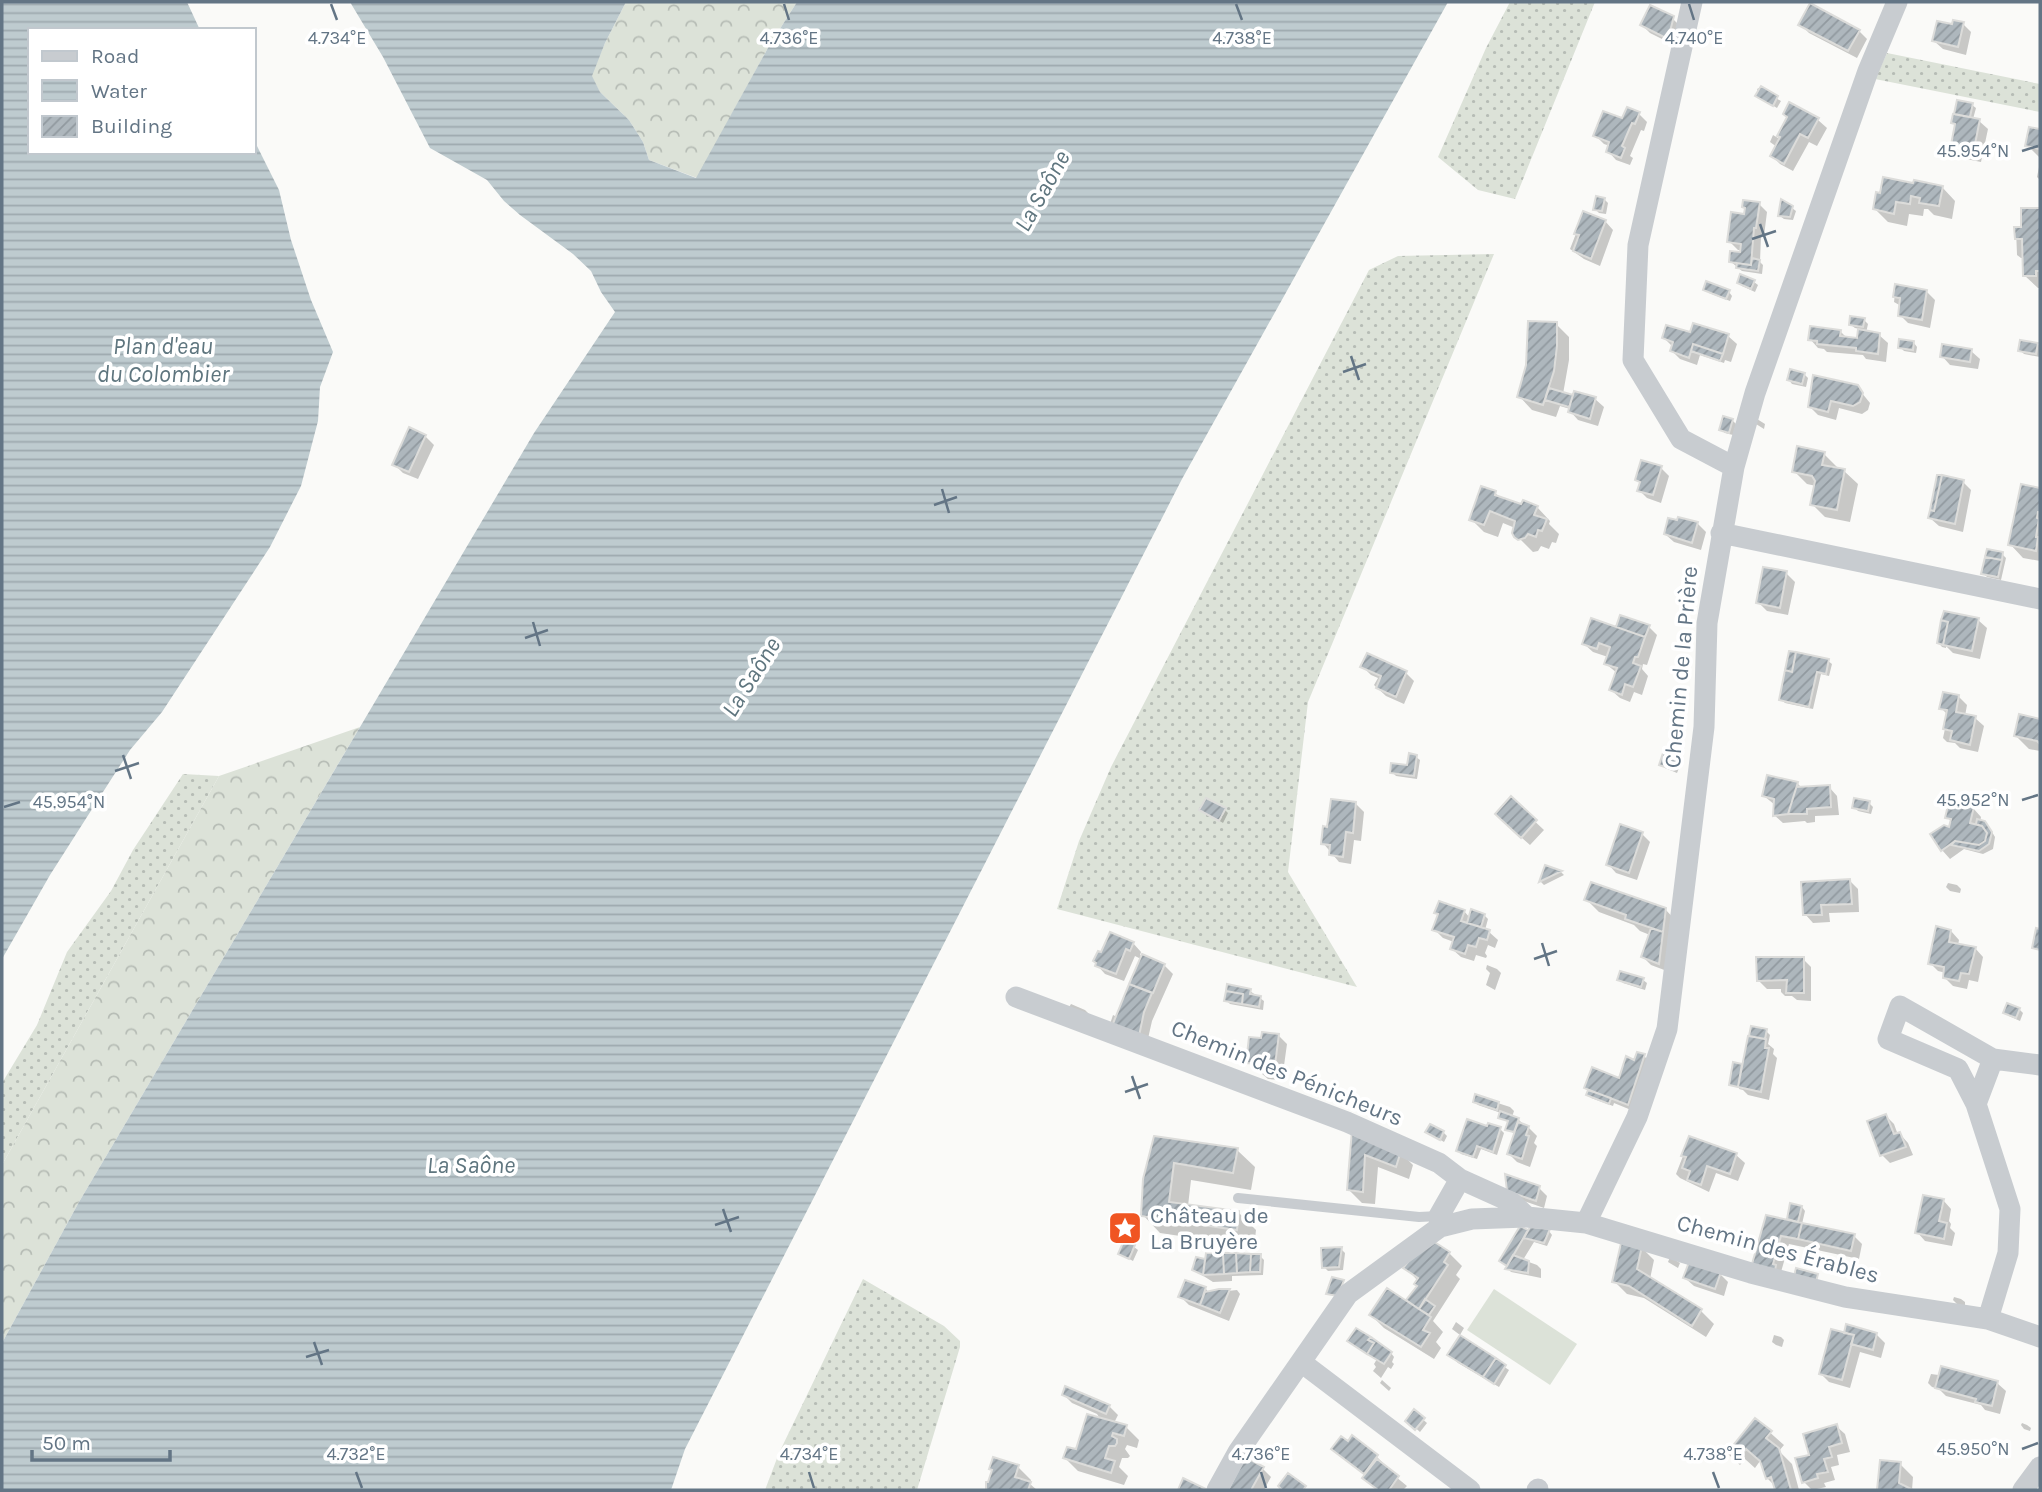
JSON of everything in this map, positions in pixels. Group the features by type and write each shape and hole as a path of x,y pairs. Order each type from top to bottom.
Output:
{"street":[{"path":"1692,2 1638,245 1633,360 1681,439 1734,467"},
{"name":"Chemin de la Prière","path":"1586,1223 1637,1117 1667,1029 1704,727 1707,623 1734,467 1755,393 1868,71 1897,2"},
{"path":"1721,533 2040,599"},
{"name":"Chemin des Pénicheurs","path":"1016,998 1347,1122 1439,1163 1460,1180 1511,1202 1527,1217"},
{"path":"1988,1319 2008,1253 2010,1209 1976,1104 1958,1069 1888,1039 1900,1006 1993,1059 2040,1065"},
{"path":"1976,1104 1993,1059"},
{"path":"1217,1490 1238,1452 1348,1294 1439,1222 1460,1180"},
{"name":"Chemin des Érables","path":"1439,1222 1527,1217 1586,1223 1751,1273 1845,1297 1988,1319 2040,1337"},
{"path":"1300,1362 1470,1490"},
{"path":"2023,1490 2040,1467"}],"lane":[{"path":"1238,1198 1419,1217 1439,1222"}],"green space":[{"path":"626,2 797,2 769,46 697,178 649,160 643,142 629,120 600,92 591,76"},
{"path":"1510,2 1595,2 1515,199 1478,190 1438,157 1486,48"},
{"path":"1887,53 2040,84 2040,112 1875,79"},
{"path":"1494,254 1308,702 1288,872 1357,987 1057,909 1079,841 1111,767 1369,270 1398,256"},
{"path":"360,727 79,1202 2,1343 2,1165 219,776"},
{"path":"183,774 219,776 2,1165 2,1083 37,1025 67,952 111,891 133,850"},
{"path":"863,1279 944,1326 960,1341 917,1490 765,1490 779,1453"},
{"path":"1494,1289 1577,1344 1550,1385 1467,1330"}],"water":[{"name":"Plan d'eau du Colombier","path":"2,2 187,2 199,28 28,28 28,154 256,154 256,144 279,190 291,240 311,300 333,352 320,387 318,421 301,486 270,547 162,712 130,750 50,875 2,959"},
{"name":"La Saône","path":"350,2 626,2 592,76 600,92 629,120 643,142 649,160 696,178 769,46 797,2 1448,2 1182,479 685,1449 671,1490 2,1490 2,1343 79,1202 534,433 615,312 591,271 573,254 520,215 487,180 430,148 383,57"}],"building":[{"path":"1810,3 1860,30 1848,51 1798,25"},
{"path":"1650,5 1674,16 1668,39 1640,25"},
{"path":"1953,20 1964,22 1958,47 1932,41 1937,21 1952,24"},
{"path":"1761,86 1778,96 1773,106 1755,96"},
{"path":"1957,100 1973,103 1970,117 1954,114"},
{"path":"1789,102 1819,118 1808,138 1800,134 1784,164 1770,156 1780,137 1777,136 1787,117 1783,114"},
{"path":"1627,107 1640,112 1622,146 1625,148 1621,158 1606,152 1609,142 1593,136 1603,111 1622,118"},
{"path":"1953,114 1980,119 1973,154 1950,150 1955,124 1951,123"},
{"path":"2029,127 2040,129 2040,149 2025,146"},
{"path":"1883,177 1943,186 1939,206 1919,203 1920,198 1911,196 1910,204 1896,202 1894,214 1873,209 1876,192 1880,193"},
{"path":"1596,196 1605,198 1602,211 1593,210"},
{"path":"1781,199 1793,206 1790,217 1778,216"},
{"path":"1743,200 1760,202 1754,228 1751,265 1729,262 1730,251 1740,252 1741,244 1727,242 1731,212 1744,214"},
{"path":"2021,208 2040,208 2040,271 2036,271 2036,276 2023,276 2022,239 2015,239 2014,227 2021,227"},
{"path":"1583,211 1606,220 1591,259 1573,251 1579,235 1574,234"},
{"path":"1752,258 1760,260 1758,271 1736,268 1737,263 1751,265"},
{"path":"1740,274 1755,280 1751,289 1737,283"},
{"path":"1706,281 1730,290 1726,299 1703,290"},
{"path":"1895,284 1927,290 1922,320 1898,316 1900,298 1893,297"},
{"path":"1850,316 1865,318 1863,327 1849,325"},
{"path":"1528,321 1557,322 1554,371 1543,405 1517,397 1526,365"},
{"path":"1693,323 1729,334 1723,354 1693,344 1689,358 1670,351 1673,342 1662,338 1666,325 1690,332"},
{"path":"1810,326 1841,330 1840,336 1857,338 1858,329 1880,333 1878,354 1856,351 1856,348 1817,344 1817,341 1808,340"},
{"path":"1899,339 1914,341 1913,350 1898,348"},
{"path":"2020,340 2038,343 2036,354 2018,351"},
{"path":"1693,344 1723,354 1720,361 1691,351"},
{"path":"1942,344 1972,349 1970,362 1940,357"},
{"path":"1790,369 1805,373 1802,384 1787,380"},
{"path":"1813,375 1858,385 1863,393 1860,402 1853,406 1831,401 1828,412 1808,407"},
{"path":"1549,388 1573,395 1569,407 1545,400"},
{"path":"1574,391 1596,397 1590,419 1568,412"},
{"path":"1723,416 1733,419 1729,433 1719,430"},
{"path":"409,427 426,435 409,472 392,465"},
{"path":"1797,446 1825,452 1822,465 1845,469 1837,510 1810,505 1815,481 1812,476 1792,472"},
{"path":"1641,460 1662,466 1653,495 1637,491 1640,482 1635,480"},
{"path":"1937,475 1942,475 1934,511 1930,510"},
{"path":"1942,475 1964,480 1955,524 1928,518 1930,510 1934,511"},
{"path":"2021,484 2040,488 2036,551 2008,545"},
{"path":"1481,486 1496,491 1495,495 1521,504 1523,500 1538,506 1534,515 1547,519 1542,531 1538,530 1536,537 1528,534 1518,540 1512,533 1515,521 1490,511 1484,525 1469,520"},
{"path":"1678,517 1698,522 1692,543 1664,534 1668,518 1677,520"},
{"path":"1987,549 2003,552 2002,560 1985,557"},
{"path":"1985,557 2002,560 1998,577 1981,574"},
{"path":"1763,567 1787,571 1780,608 1756,603"},
{"path":"1944,611 1979,618 1972,651 1943,645 1948,622 1941,620"},
{"path":"1620,615 1650,625 1645,637 1616,627"},
{"path":"1591,618 1645,637 1633,663 1641,666 1633,687 1625,684 1622,695 1609,690 1617,668 1604,664 1610,647 1599,643 1597,649 1582,644"},
{"path":"1941,620 1948,622 1943,645 1937,643"},
{"path":"1789,651 1796,652 1792,672 1785,670"},
{"path":"1796,652 1829,659 1826,674 1817,672 1809,707 1779,700 1785,670 1792,672"},
{"path":"1367,653 1407,671 1396,697 1376,688 1381,676 1360,667"},
{"path":"1943,692 1959,695 1956,712 1976,716 1970,745 1950,740 1952,731 1943,729 1947,710 1939,709"},
{"path":"2019,714 2040,719 2040,744 2014,736"},
{"path":"1664,750 1679,756 1674,770 1659,765"},
{"path":"1409,753 1417,755 1414,776 1390,773 1391,763 1407,765"},
{"path":"1767,775 1798,782 1788,814 1773,816 1774,799 1762,796"},
{"path":"1798,782 1797,787 1830,785 1831,807 1807,809 1807,814 1788,814"},
{"path":"1511,796 1537,820 1521,838 1495,814"},
{"path":"1206,798 1226,808 1219,821 1199,810"},
{"path":"1854,798 1870,801 1868,811 1852,808"},
{"path":"1331,799 1356,802 1353,833 1346,832 1343,857 1329,855 1330,845 1321,844 1323,826 1327,827"},
{"path":"1949,801 1974,807 1970,823 1982,826 1987,833 1985,841 1979,845 1955,841 1941,851 1930,834 1944,825 1949,827 1951,819 1945,818"},
{"path":"1977,819 1985,821 1992,832 1989,844 1979,851 1951,845 1955,841 1979,845 1985,841 1987,833 1982,826 1976,824"},
{"path":"1620,824 1643,832 1629,873 1606,865"},
{"path":"1545,865 1562,871 1539,882"},
{"path":"1850,879 1852,904 1821,905 1822,915 1803,915 1801,882"},
{"path":"1591,882 1666,908 1663,932 1625,919 1626,915 1584,900"},
{"path":"1439,901 1465,910 1461,921 1490,930 1487,940 1479,938 1476,947 1468,945 1465,954 1450,949 1454,937 1432,930"},
{"path":"1471,909 1485,914 1481,927 1467,923"},
{"path":"1936,926 1951,930 1949,942 1976,947 1969,974 1961,973 1959,981 1943,978 1944,967 1928,964"},
{"path":"1651,928 1663,932 1659,964 1641,957"},
{"path":"2036,928 2040,929 2040,950 2032,948"},
{"path":"1110,932 1134,942 1130,951 1126,949 1116,974 1095,966 1093,961 1098,951 1101,952"},
{"path":"1142,954 1165,964 1153,993 1129,984"},
{"path":"1756,957 1804,957 1804,993 1786,993 1787,980 1757,981"},
{"path":"1620,971 1644,978 1641,987 1617,980"},
{"path":"1129,984 1152,993 1144,1012 1139,1036 1112,1026"},
{"path":"1227,984 1251,989 1250,994 1261,996 1259,1007 1242,1004 1243,994 1226,991"},
{"path":"1226,991 1243,994 1242,1004 1224,1001"},
{"path":"2007,1003 2020,1008 2016,1018 2003,1013"},
{"path":"1751,1026 1767,1029 1765,1039 1749,1036"},
{"path":"1262,1032 1279,1034 1274,1073 1257,1071 1258,1064 1246,1063 1249,1037 1261,1038"},
{"path":"1748,1036 1766,1039 1765,1048 1769,1048 1761,1092 1738,1087"},
{"path":"1637,1052 1645,1054 1628,1105 1584,1088 1592,1067 1619,1078 1626,1056 1634,1060"},
{"path":"1733,1062 1742,1064 1738,1087 1729,1085"},
{"path":"1588,1090 1611,1098 1609,1104 1586,1095"},
{"path":"1475,1094 1499,1102 1497,1110 1473,1102"},
{"path":"1500,1111 1519,1118 1514,1132 1505,1130 1508,1121 1498,1118"},
{"path":"1886,1114 1894,1134 1900,1132 1906,1147 1880,1156 1867,1121"},
{"path":"1467,1119 1487,1126 1488,1123 1501,1127 1493,1152 1477,1146 1473,1157 1456,1151"},
{"path":"1518,1122 1529,1126 1522,1159 1507,1154"},
{"path":"1430,1124 1444,1131 1440,1140 1425,1132"},
{"path":"1352,1130 1401,1151 1396,1167 1365,1155 1363,1192 1347,1190"},
{"path":"1154,1136 1238,1148 1233,1173 1174,1163 1169,1202 1239,1211 1237,1230 1141,1216 1143,1179"},
{"path":"1689,1136 1737,1153 1730,1174 1707,1166 1701,1185 1687,1180 1690,1171 1682,1168 1686,1157 1681,1156"},
{"path":"1505,1174 1540,1186 1536,1201 1507,1191"},
{"path":"1923,1195 1944,1199 1939,1221 1947,1223 1944,1239 1915,1233"},
{"path":"1790,1203 1802,1206 1798,1222 1787,1219"},
{"path":"1766,1215 1802,1223 1798,1239 1781,1236 1773,1264 1776,1265 1775,1271 1752,1264"},
{"path":"1802,1223 1855,1234 1851,1251 1798,1239"},
{"path":"1520,1226 1528,1230 1507,1266 1499,1261"},
{"path":"1530,1227 1550,1229 1544,1243 1524,1238"},
{"path":"1622,1239 1642,1246 1637,1269 1702,1309 1692,1326 1629,1286 1612,1282"},
{"path":"1124,1240 1135,1245 1129,1259 1118,1254"},
{"path":"1433,1241 1450,1252 1444,1262 1448,1265 1419,1309 1406,1300 1417,1286 1414,1284 1418,1278 1403,1268 1420,1247"},
{"path":"1342,1247 1339,1267 1322,1268 1321,1248"},
{"path":"1206,1253 1223,1253 1224,1274 1203,1275"},
{"path":"1223,1253 1236,1253 1237,1273 1224,1274"},
{"path":"1236,1253 1251,1254 1250,1272 1237,1273"},
{"path":"1251,1254 1261,1254 1260,1272 1250,1272"},
{"path":"1513,1255 1529,1261 1528,1273 1505,1269"},
{"path":"1196,1257 1205,1259 1203,1275 1192,1270"},
{"path":"1689,1262 1721,1272 1715,1289 1683,1278"},
{"path":"1796,1268 1818,1274 1816,1282 1794,1276"},
{"path":"1332,1277 1344,1280 1338,1296 1326,1294"},
{"path":"1185,1280 1206,1287 1200,1305 1178,1297"},
{"path":"1387,1288 1431,1317 1423,1330 1430,1333 1421,1347 1369,1315"},
{"path":"1230,1289 1220,1313 1200,1305 1205,1292"},
{"path":"1425,1299 1435,1306 1429,1315 1419,1309"},
{"path":"1846,1324 1877,1333 1873,1350 1851,1344 1854,1335 1844,1333"},
{"path":"1356,1328 1371,1337 1368,1340 1374,1343 1367,1354 1347,1341"},
{"path":"1831,1329 1854,1335 1842,1380 1819,1374"},
{"path":"1460,1335 1496,1358 1483,1377 1447,1355"},
{"path":"1371,1337 1392,1352 1384,1364 1367,1354 1374,1343 1368,1340"},
{"path":"1496,1358 1506,1365 1494,1384 1483,1377"},
{"path":"1941,1366 1998,1381 1992,1406 1935,1388"},
{"path":"1065,1386 1110,1405 1106,1414 1062,1395"},
{"path":"1414,1409 1425,1418 1415,1430 1405,1421"},
{"path":"1087,1414 1127,1425 1124,1436 1113,1433 1112,1436 1117,1439 1117,1443 1115,1446 1109,1446 1105,1458 1115,1461 1111,1473 1063,1458 1067,1447 1076,1449"},
{"path":"1755,1418 1772,1431 1766,1438 1779,1448 1791,1490 1775,1490 1771,1477 1766,1479 1760,1461 1746,1449 1741,1456 1731,1448"},
{"path":"1837,1424 1842,1443 1829,1447 1832,1457 1824,1459 1828,1472 1817,1474 1818,1478 1802,1483 1795,1458 1809,1455 1803,1434"},
{"path":"1352,1435 1378,1455 1364,1474 1331,1449 1341,1436 1348,1441"},
{"path":"993,1457 1019,1465 1015,1477 1031,1482 1028,1490 986,1490"},
{"path":"1245,1457 1264,1467 1251,1490 1228,1490"},
{"path":"1377,1459 1399,1476 1389,1490 1378,1490 1362,1478"},
{"path":"1880,1460 1901,1462 1899,1483 1913,1490 1877,1490"},
{"path":"1288,1473 1306,1486 1303,1490 1282,1490 1278,1486"},
{"path":"1183,1478 1206,1489 1178,1490"}],"place":[{"name":"Château de La Bruyère","path":"1125,1228"}]}
